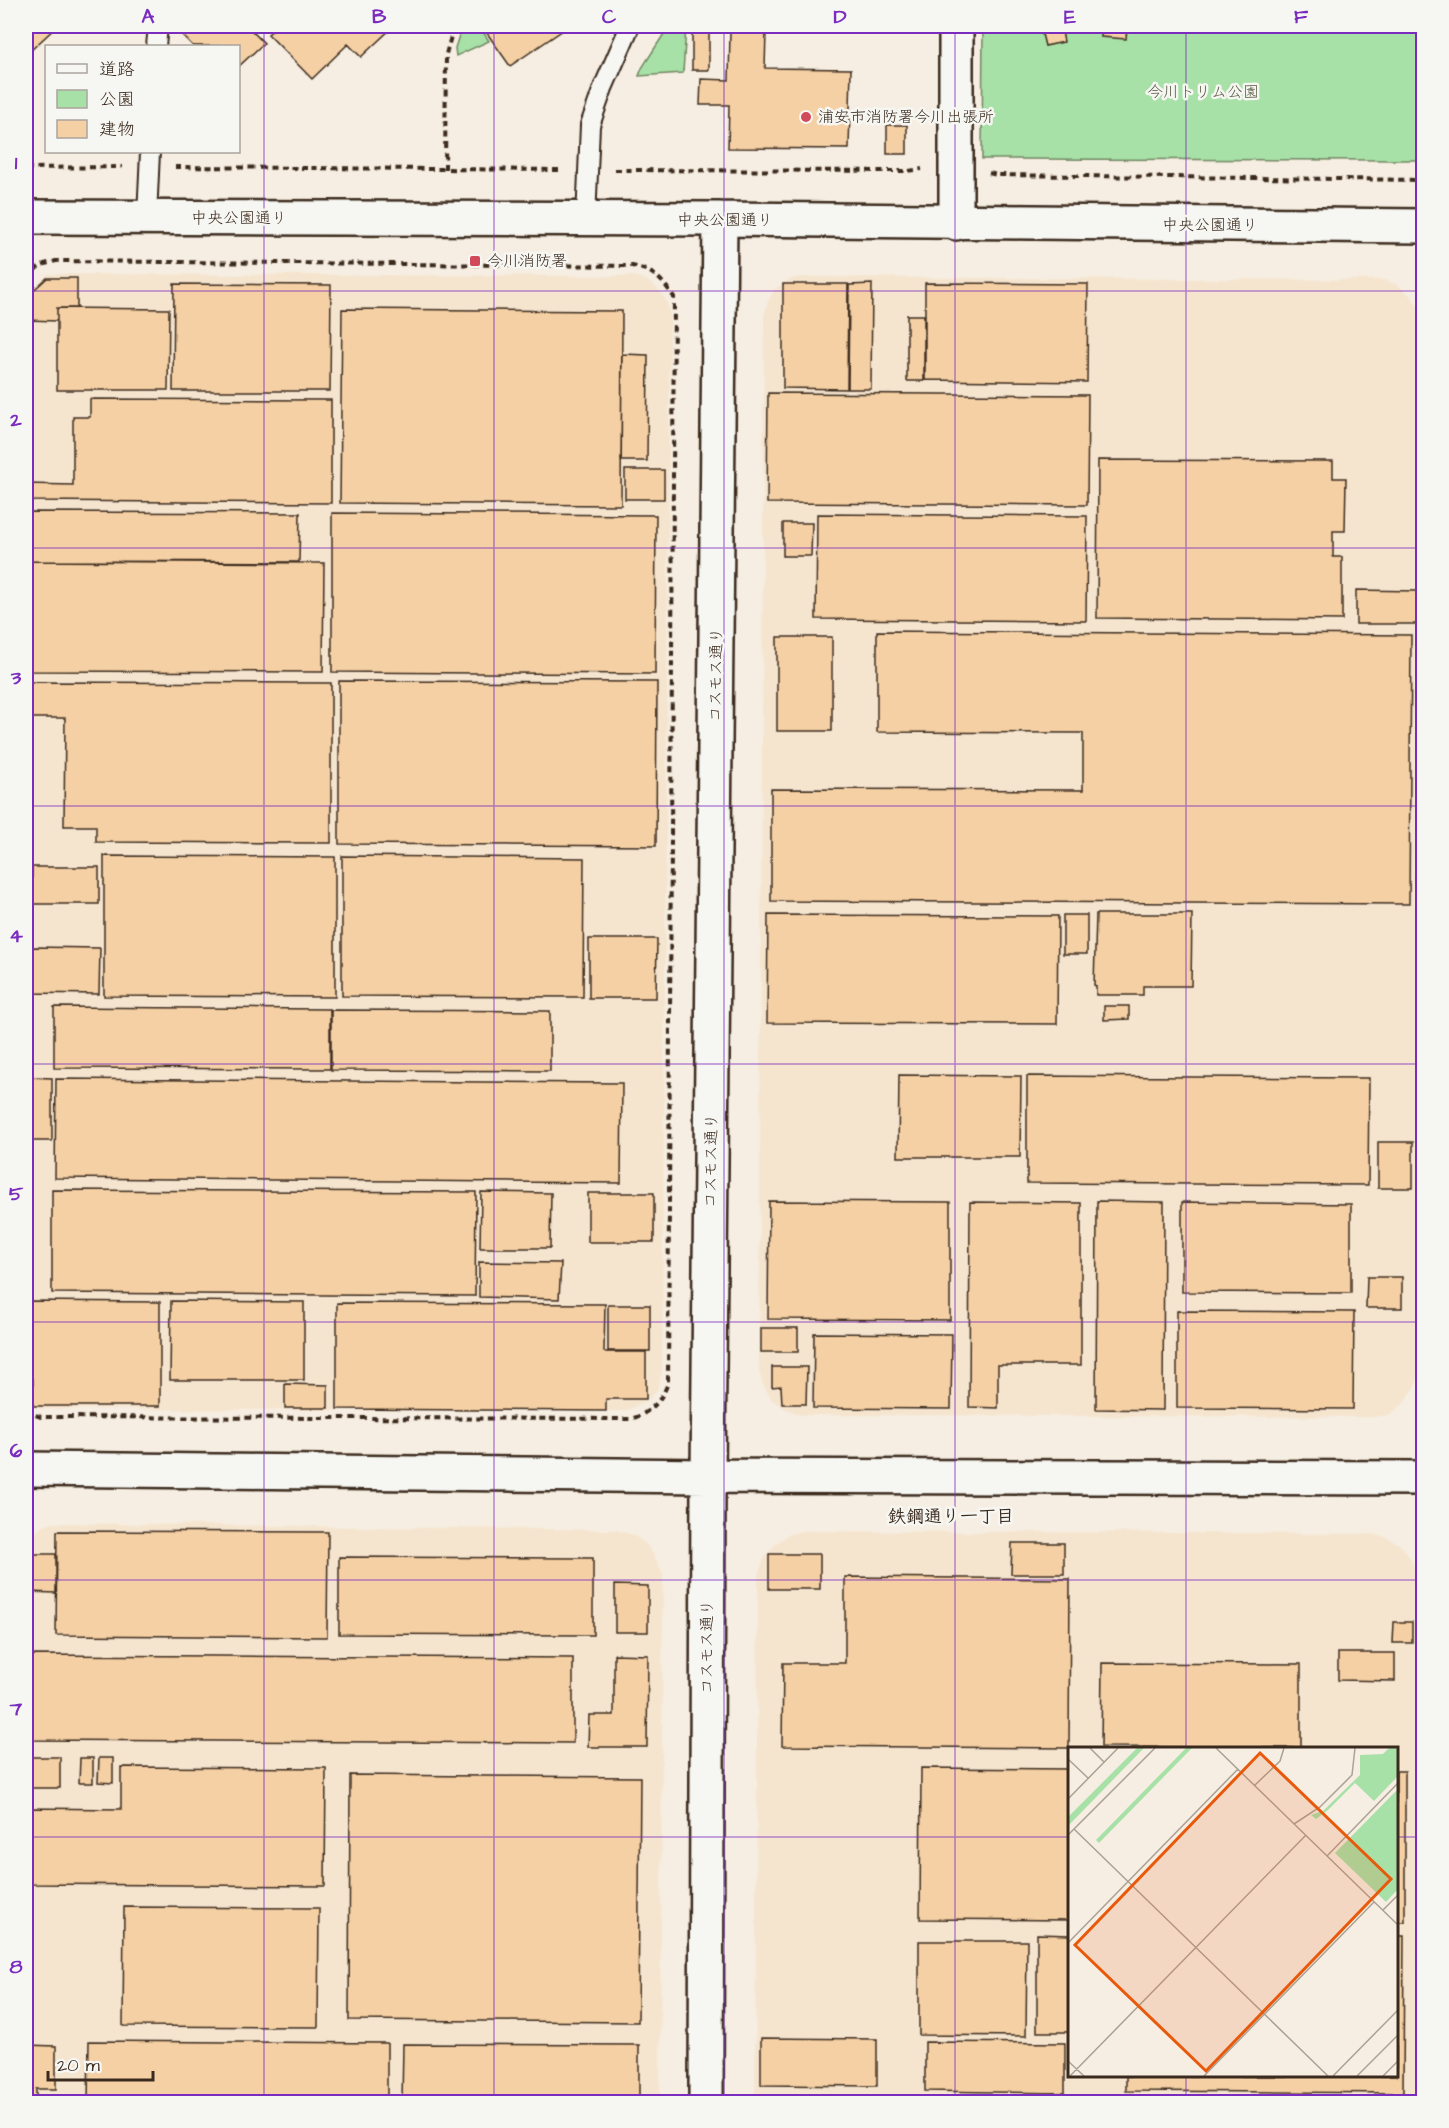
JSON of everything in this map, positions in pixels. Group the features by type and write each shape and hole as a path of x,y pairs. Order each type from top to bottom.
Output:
{"street":[{"path":"956,26 956,223"},
{"name":"中央公園通り","path":"26,217 720,219 1424,226"},
{"name":"コスモス通り","path":"706,2103 708,1476 720,219"},
{"path":"26,1469 708,1476 1424,1478"}],"lane":[{"path":"156,45 158,26"},
{"path":"586,220 590,125 603,88 630,26"},
{"path":"147,217 150,159"}],"path":[{"path":"445,169 446,54 454,26"},
{"path":"26,168 150,159 445,169 588,170"},
{"path":"610,170 908,171 923,169 926,161"},
{"path":"987,172 997,175 1424,180"},
{"path":"26,277 41,265 56,261 632,266 647,269 661,280 674,297 668,1383 663,1396 656,1406 631,1419 40,1417 26,1412"}],"shaded area":[{"path":"48,274 633,276 646,280 657,288 667,302 670,315 662,1372 657,1391 645,1402 625,1411 40,1409 26,1399 26,295"},
{"path":"804,277 1384,280 1398,285 1411,296 1422,312 1423,767 1420,1374 1414,1389 1403,1404 1389,1415 1372,1417 801,1415 772,1400 763,1385 759,1371 764,315 775,289 790,279"},
{"path":"49,1523 615,1530 633,1535 646,1544 663,1575 660,2102 26,2102 26,1537"},
{"path":"803,1531 1372,1534 1386,1537 1399,1544 1411,1559 1418,1574 1420,1589 1417,2102 755,2102 758,1575 763,1561 773,1546 789,1534"}],"green space":[{"path":"462,26 479,26 489,41 456,56 455,48"},
{"path":"669,26 686,26 683,73 639,76 642,68"},
{"name":"今川トリム公園","path":"983,26 1423,26 1423,160 982,159"}],"building":[{"path":"26,26 57,26 28,53 26,51"},
{"path":"191,26 247,26 264,43 240,65 240,45 192,45 182,35"},
{"path":"277,26 394,26 361,57 348,44 312,79 268,34"},
{"path":"482,26 569,26 510,66"},
{"path":"1040,26 1061,26 1064,42 1045,46"},
{"path":"1102,26 1127,26 1126,39 1101,37"},
{"path":"692,32 709,32 709,70 692,70"},
{"name":"浦安市消防署今川出張所","path":"730,32 766,32 765,68 851,69 849,149 728,148 729,105 700,105 701,79 729,80"},
{"path":"887,125 907,125 907,154 887,154"},
{"path":"47,278 77,278 77,308 57,308 57,321 26,320 26,297"},
{"path":"925,283 1088,284 1087,382 925,380"},
{"path":"174,284 331,285 330,391 173,391"},
{"path":"783,284 848,284 847,389 783,388"},
{"path":"872,284 871,389 848,389 849,285"},
{"path":"57,308 169,309 168,390 57,390"},
{"path":"342,309 622,311 621,505 340,503"},
{"path":"907,315 924,315 924,381 907,381"},
{"path":"622,354 648,355 647,461 621,461"},
{"path":"768,393 1088,395 1087,505 767,503"},
{"path":"90,399 331,400 331,503 26,501 26,484 73,485 73,417 90,417"},
{"path":"1098,460 1333,461 1333,478 1346,478 1345,531 1333,531 1333,557 1342,557 1342,620 1097,618"},
{"path":"625,470 664,470 664,499 625,499"},
{"path":"26,512 300,513 299,562 26,561"},
{"path":"332,513 656,515 655,674 332,672"},
{"path":"817,514 1087,516 1086,621 816,619"},
{"path":"783,523 812,523 811,556 783,556"},
{"path":"26,561 324,563 323,672 26,671"},
{"path":"1356,590 1417,591 1417,624 1356,624"},
{"path":"877,631 1411,635 1409,904 771,901 771,789 1083,790 1083,733 877,732"},
{"path":"777,637 832,637 832,731 777,731"},
{"path":"339,681 657,682 656,846 339,844"},
{"path":"26,682 331,683 331,843 96,842 96,826 64,826 65,718 26,718"},
{"path":"104,856 335,857 335,997 104,996"},
{"path":"342,856 584,858 583,997 342,996"},
{"path":"32,867 99,867 99,904 32,904"},
{"path":"1096,914 1192,914 1191,986 1143,986 1143,995 1096,995 1094,985"},
{"path":"768,915 1058,916 1057,1024 767,1023"},
{"path":"1063,915 1087,915 1087,954 1063,954"},
{"path":"589,939 657,939 656,998 589,998"},
{"path":"32,947 100,948 99,994 26,993 26,961"},
{"path":"1104,1006 1129,1006 1129,1019 1104,1020"},
{"path":"54,1007 330,1009 330,1069 54,1068"},
{"path":"331,1010 550,1011 550,1071 331,1070"},
{"path":"899,1075 1021,1076 1020,1157 898,1157"},
{"path":"1027,1076 1369,1078 1368,1185 1027,1183"},
{"path":"26,1077 52,1078 52,1141 26,1141"},
{"path":"56,1079 622,1083 621,1183 55,1178"},
{"path":"1378,1142 1413,1142 1413,1188 1378,1188"},
{"path":"52,1190 476,1192 475,1296 52,1293"},
{"path":"481,1192 551,1193 550,1248 480,1248"},
{"path":"588,1193 654,1193 654,1242 588,1242"},
{"path":"769,1201 950,1202 950,1320 768,1319"},
{"path":"1097,1201 1164,1202 1163,1410 1096,1409"},
{"path":"970,1202 1081,1203 1081,1365 998,1365 998,1408 969,1407"},
{"path":"1182,1202 1351,1204 1351,1293 1182,1292"},
{"path":"479,1262 561,1263 559,1299 479,1297"},
{"path":"1367,1277 1402,1277 1402,1308 1366,1308"},
{"path":"26,1301 160,1302 160,1406 33,1406 33,1379 26,1379"},
{"path":"171,1301 304,1302 304,1380 170,1380"},
{"path":"337,1303 605,1304 604,1352 646,1352 646,1399 606,1399 606,1411 337,1409"},
{"path":"608,1305 650,1305 650,1351 608,1351"},
{"path":"1177,1311 1354,1312 1353,1409 1177,1408"},
{"path":"761,1328 798,1328 798,1352 761,1352"},
{"path":"814,1333 952,1334 951,1409 813,1408"},
{"path":"772,1367 807,1367 806,1404 782,1404 781,1386 772,1387"},
{"path":"285,1384 328,1385 328,1408 285,1408"},
{"path":"57,1531 328,1532 327,1637 56,1635"},
{"path":"1012,1543 1064,1543 1064,1574 1011,1574"},
{"path":"26,1554 56,1554 56,1593 26,1592"},
{"path":"769,1554 820,1554 820,1589 769,1589"},
{"path":"339,1557 593,1558 593,1635 339,1634"},
{"path":"845,1577 1070,1579 1068,1748 782,1746 783,1663 845,1663"},
{"path":"615,1585 648,1586 648,1632 615,1632"},
{"path":"1394,1622 1412,1622 1412,1643 1393,1643"},
{"path":"1338,1653 1395,1653 1395,1681 1338,1680"},
{"path":"614,1654 648,1655 647,1747 588,1747 589,1715 614,1715"},
{"path":"26,1655 573,1658 573,1743 26,1740"},
{"path":"1102,1663 1301,1664 1301,1747 1101,1747"},
{"path":"26,1757 60,1757 60,1788 26,1788"},
{"path":"80,1758 93,1758 93,1783 79,1783"},
{"path":"99,1758 113,1758 113,1783 98,1782"},
{"path":"121,1767 326,1768 325,1886 26,1884 26,1808 121,1809"},
{"path":"921,1768 1068,1769 1068,1920 920,1919"},
{"path":"1398,1771 1405,1771 1405,1922 1398,1922"},
{"path":"350,1775 640,1777 638,2022 349,2020"},
{"path":"124,1907 319,1908 318,2027 123,2026"},
{"path":"1037,1934 1068,1935 1068,2032 1037,2032"},
{"path":"1398,1936 1404,1936 1403,2093 1126,2091 1126,2077 1398,2077"},
{"path":"919,1941 1027,1941 1026,2036 919,2035"},
{"path":"761,2038 877,2039 877,2086 761,2085"},
{"path":"89,2041 387,2043 387,2102 88,2102"},
{"path":"925,2042 1065,2043 1065,2093 925,2091"},
{"path":"403,2044 639,2045 639,2102 402,2102"},
{"path":"26,2045 56,2046 56,2089 36,2089 36,2102 26,2102"}],"place":[{"name":"浦安市消防署今川出張所","path":"806,117"},
{"name":"今川消防署","path":"475,261"}],"district":[{"name":"鉄鋼通り一丁目","path":"951,1516"}]}
